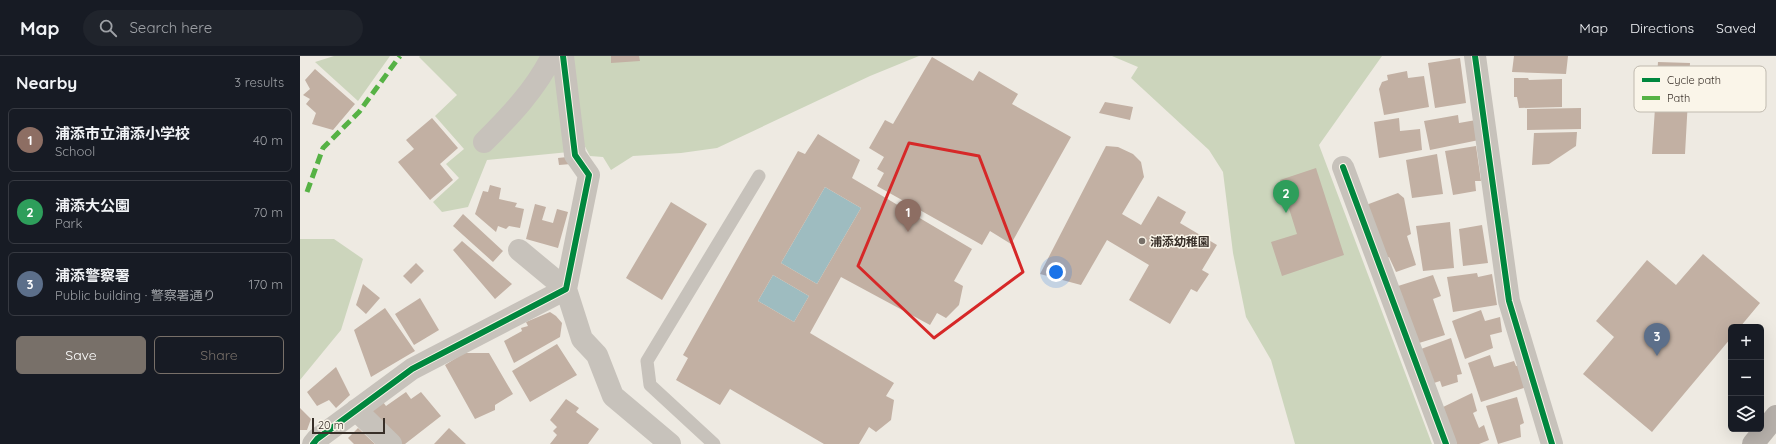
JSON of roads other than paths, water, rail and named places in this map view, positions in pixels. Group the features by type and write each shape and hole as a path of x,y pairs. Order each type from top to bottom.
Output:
{"main road":[{"path":"1753,444 1776,416"}],"street":[{"path":"484,142 508,118 533,88 545,71 552,56"},
{"path":"563,56 575,155 588,175 566,289 582,339 597,355 613,396 670,444"},
{"path":"1476,56 1509,301 1552,444"},
{"path":"1343,167 1446,444"},
{"path":"519,250 566,289"},
{"path":"313,444 317,439 412,369 566,289"},
{"path":"356,410 391,444"}],"lane":[{"path":"714,444 650,385 647,361 759,176"}],"water":[{"path":"825,187 861,208 817,284 781,263"},
{"path":"773,275 809,296 794,322 758,301"}],"place":[{"name":"浦添大公園","path":"1286,213"},
{"name":"浦添市立浦添小学校","path":"908,232"},
{"name":"浦添幼稚園","path":"1142,241"},
{"name":"浦添警察署","path":"1657,356"}]}
